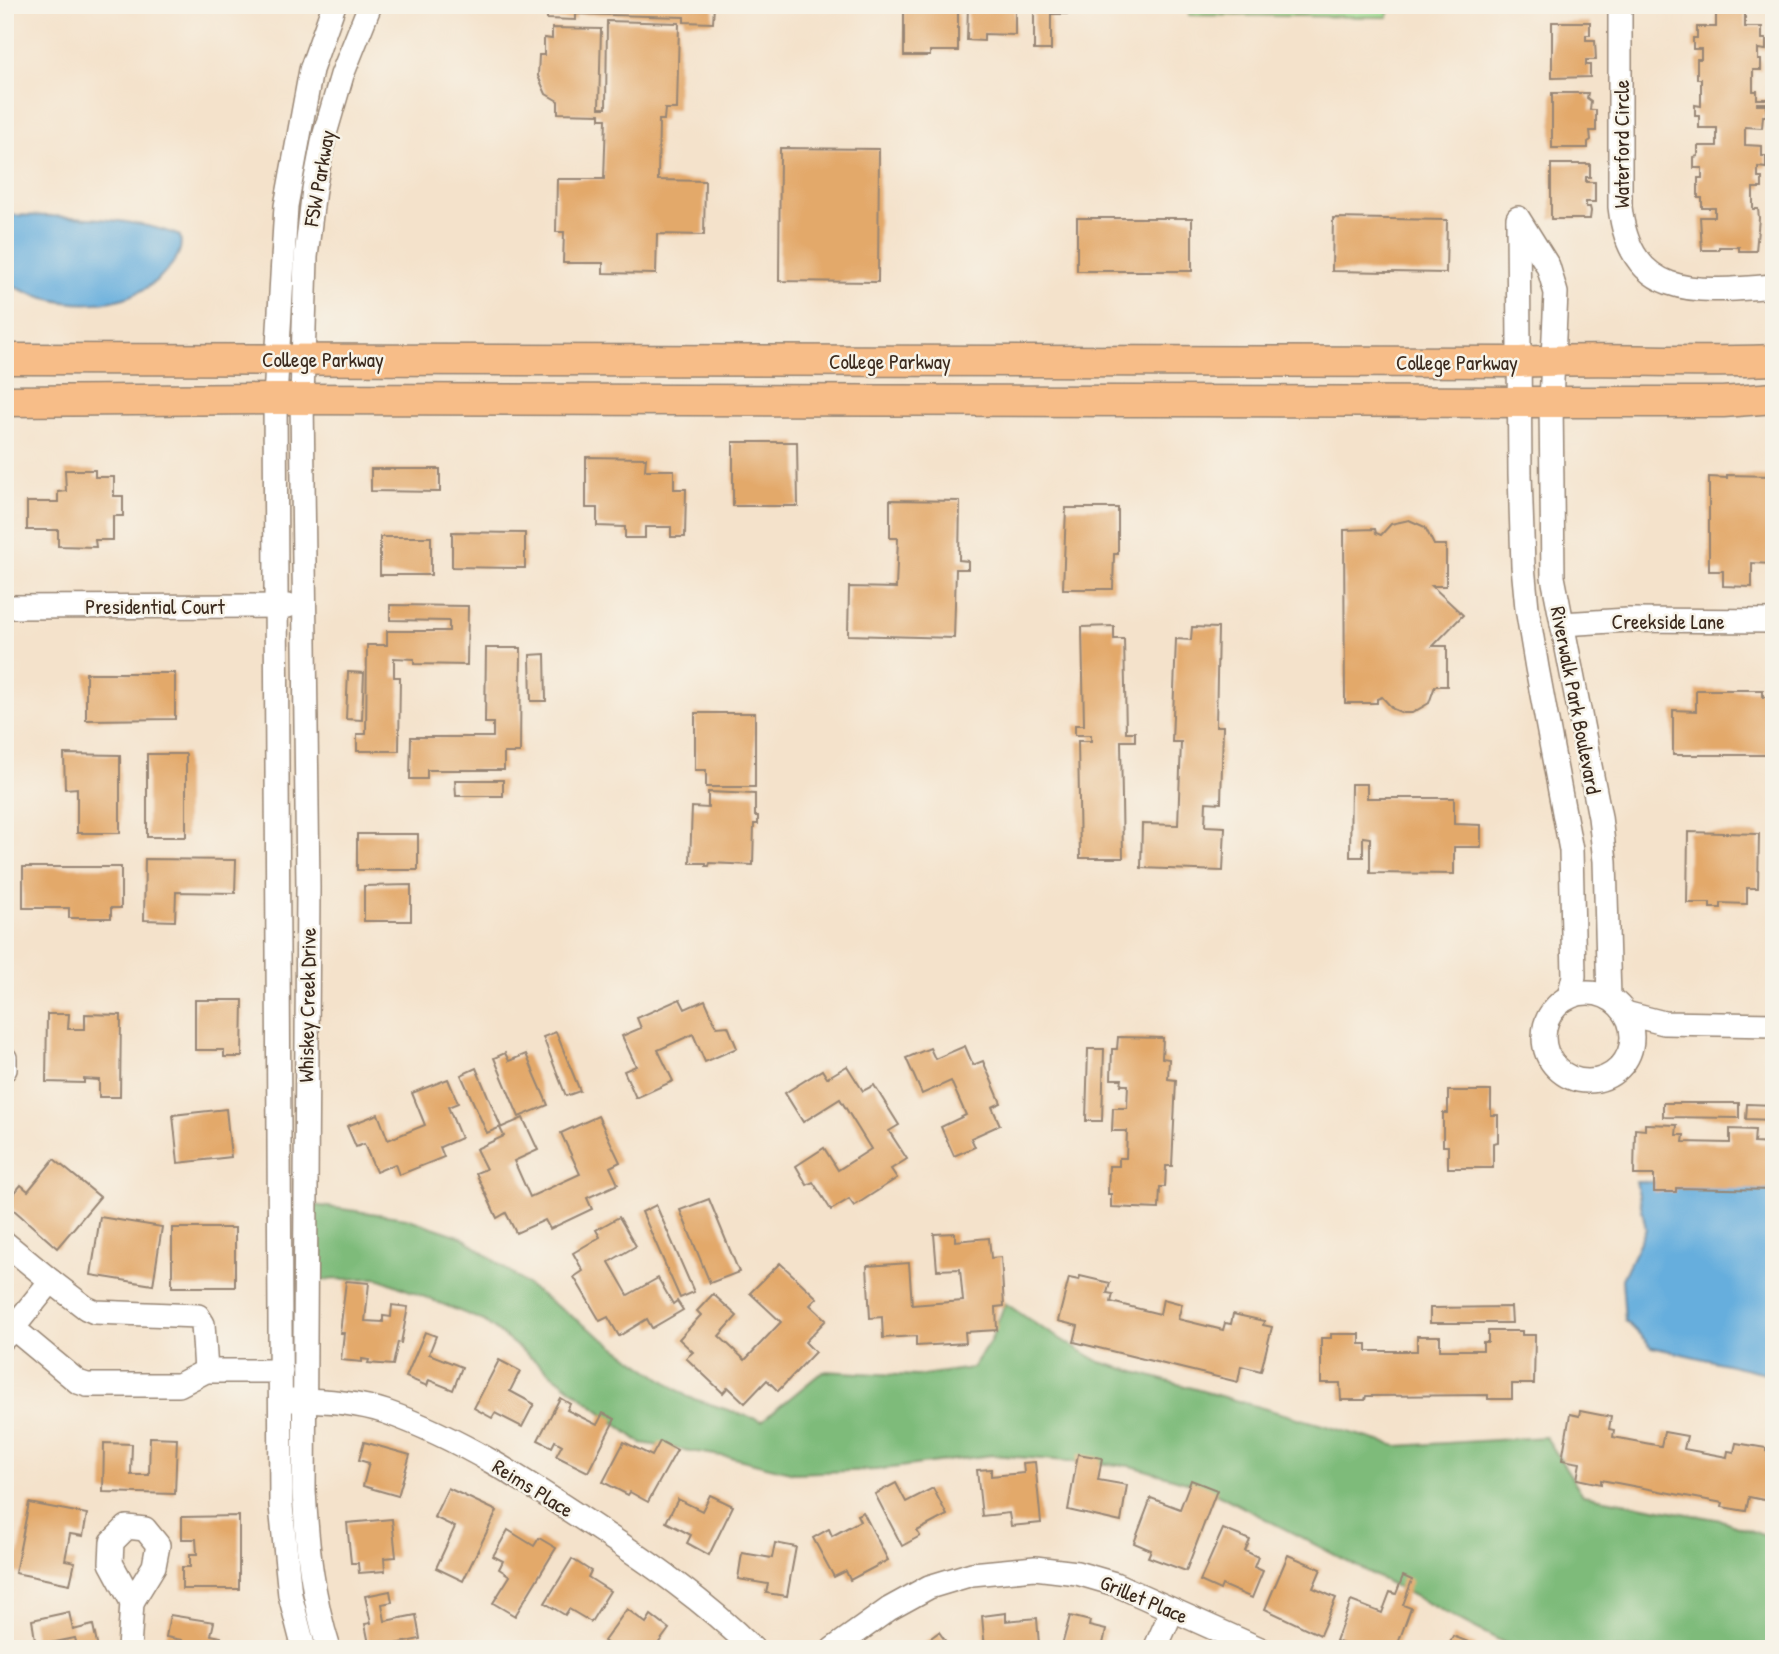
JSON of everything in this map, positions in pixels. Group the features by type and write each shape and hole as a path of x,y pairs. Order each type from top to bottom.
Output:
{"main road":[{"name":"College Parkway","path":"5,359 1554,360 1722,363 1774,360"},
{"path":"561,399 602,386 685,386 702,376 711,360"},
{"name":"College Parkway","path":"7,403 288,399 1723,402 1774,398"}],"street":[{"name":"FSW Parkway","path":"289,359 286,206 293,155 311,70 334,5"},
{"name":"FSW Parkway","path":"289,359 321,150 342,75 370,5"},
{"name":"Waterford Circle","path":"1620,5 1620,207 1622,228 1629,247 1641,264 1659,279 1678,287 1696,290 1774,286"},
{"name":"Riverwalk Park Boulevard","path":"1569,997 1574,976 1571,850 1527,608 1522,553 1518,218 1548,266 1556,293 1551,402 1553,578 1600,817 1617,1005"},
{"name":"Whiskey Creek Drive","path":"289,359 275,606 281,1506 290,1595 304,1649"},
{"name":"Whiskey Creek Drive","path":"288,399 305,606 308,887 304,1400 307,1542 312,1582 329,1649"},
{"name":"Presidential Court","path":"5,607 305,606"},
{"name":"Creekside Lane","path":"1562,624 1628,620 1774,621"},
{"path":"1617,1005 1631,1026 1632,1041 1625,1061 1605,1078 1586,1081 1568,1077 1560,1072 1549,1059 1545,1049 1544,1028 1549,1015 1558,1004 1582,993 1595,993 1617,1005 1664,1023 1774,1024"},
{"path":"1632,1041 1664,1023"},
{"path":"5,1058 5,1069"},
{"path":"5,1243 86,1308 95,1312 198,1316 203,1324 206,1371"},
{"path":"51,1281 9,1333 78,1382 87,1385 179,1385 206,1371 281,1370"},
{"name":"Reims Place","path":"281,1400 344,1403 384,1412 424,1428 484,1458 542,1492 619,1543 676,1584 753,1649"},
{"name":"Grillet Place","path":"833,1649 908,1597 951,1580 991,1570 1035,1568 1077,1573 1115,1584 1260,1649"},
{"path":"129,1649 132,1602"},
{"path":"1155,1649 1172,1611"}],"green space":[{"path":"1189,5 1388,5 1388,17 1189,15"},
{"path":"313,1205 406,1218 462,1237 688,1397 762,1421 823,1371 916,1376 972,1368 991,1340 1005,1303 1100,1362 1397,1446 1546,1437 1583,1495 1721,1520 1774,1539 1774,1649 1516,1649 1204,1487 1131,1466 992,1455 876,1470 794,1473 734,1458 641,1443 484,1321 378,1278 313,1280"}],"water":[{"path":"5,215 94,218 140,224 180,236 180,250 167,270 151,285 132,295 90,303 46,298 5,282"},
{"path":"1636,1181 1774,1190 1774,1375 1652,1347 1625,1320 1622,1279 1646,1229"}],"building":[{"path":"547,5 714,5 713,23 684,22 684,17 576,14 576,20 547,19"},
{"path":"904,5 958,5 958,51 930,51 930,56 904,56"},
{"path":"968,5 1015,5 1015,35 984,34 984,41 967,40"},
{"path":"1034,5 1068,5 1067,14 1051,14 1051,50 1034,50"},
{"path":"1698,5 1762,5 1762,9 1745,9 1745,27 1762,27 1762,39 1766,39 1766,50 1758,49 1761,70 1753,70 1753,91 1757,91 1757,99 1774,99 1774,103 1757,103 1767,105 1762,128 1745,127 1745,145 1762,146 1762,156 1766,156 1766,168 1758,167 1762,188 1753,188 1753,209 1758,209 1759,218 1756,251 1739,251 1739,247 1702,250 1700,217 1715,217 1715,208 1702,208 1702,198 1698,198 1698,178 1702,178 1702,168 1694,168 1694,157 1698,156 1698,146 1717,146 1717,128 1699,128 1699,116 1695,116 1695,105 1701,106 1701,79 1697,79 1697,59 1701,59 1701,49 1693,49 1693,38 1697,38 1697,27 1716,27 1716,9 1698,9"},
{"path":"607,21 679,23 677,109 665,109 664,120 659,120 658,180 705,181 704,235 657,234 656,274 603,273 603,263 563,263 564,232 556,232 557,179 604,179 606,119 600,119 600,114 558,113 558,101 546,94 538,76 539,55 544,55 544,38 552,39 552,28 601,29 599,108 606,108"},
{"path":"1552,22 1590,22 1590,35 1586,35 1586,40 1595,40 1596,60 1586,60 1586,65 1590,65 1590,77 1552,78"},
{"path":"1552,93 1588,93 1590,110 1596,110 1596,131 1590,131 1588,148 1552,148"},
{"path":"780,148 879,149 878,282 779,281"},
{"path":"1551,164 1590,164 1590,177 1586,177 1586,182 1595,182 1595,202 1586,202 1586,207 1590,207 1591,211 1590,219 1551,219"},
{"path":"1077,218 1192,218 1192,271 1077,271"},
{"path":"1333,218 1447,220 1446,273 1332,271"},
{"path":"733,442 797,442 798,506 733,506"},
{"path":"586,457 646,458 645,470 674,470 674,489 686,489 685,537 671,537 671,527 645,527 645,538 625,538 625,527 597,526 597,508 586,508"},
{"path":"371,469 440,469 440,492 371,491"},
{"path":"65,470 95,470 95,477 114,477 114,496 123,496 123,516 113,516 113,540 95,540 96,547 58,546 58,530 27,530 27,502 58,502 58,492 66,491"},
{"path":"1727,475 1773,476 1773,564 1752,563 1752,587 1723,586 1723,571 1709,571 1709,477 1727,478"},
{"path":"890,500 960,501 959,560 968,561 968,569 956,569 954,638 848,635 849,587 896,588 898,538 890,538"},
{"path":"1066,508 1118,508 1118,554 1114,554 1113,589 1063,589"},
{"path":"1409,520 1425,527 1434,545 1446,545 1446,586 1432,586 1463,615 1433,646 1447,646 1447,686 1435,686 1429,703 1412,713 1393,709 1382,697 1377,699 1377,703 1345,703 1344,530 1375,529 1376,533 1381,535 1391,524"},
{"path":"452,532 525,533 525,568 452,567"},
{"path":"380,537 431,537 431,575 380,575"},
{"path":"390,605 468,606 467,665 414,664 414,659 394,658 394,677 400,677 399,751 357,751 357,734 366,734 367,645 387,645 387,631 449,631 449,621 390,620"},
{"path":"1114,626 1114,639 1124,639 1126,732 1135,732 1135,741 1121,741 1123,858 1080,858 1078,741 1091,741 1091,735 1075,735 1075,725 1084,725 1082,627"},
{"path":"1192,627 1218,628 1216,726 1223,726 1221,803 1206,802 1205,826 1225,827 1223,871 1141,868 1142,824 1178,825 1181,742 1172,742 1176,639 1191,640"},
{"path":"486,648 521,648 520,753 504,753 504,770 427,770 427,779 410,779 411,737 493,737 493,723 485,723"},
{"path":"545,654 546,701 531,701 530,655"},
{"path":"348,672 364,673 362,720 346,719"},
{"path":"86,673 175,673 175,719 86,720"},
{"path":"1696,690 1763,690 1763,697 1774,697 1774,735 1771,735 1770,755 1673,755 1673,710 1696,711"},
{"path":"695,713 755,713 755,787 706,787 706,770 695,770"},
{"path":"64,754 120,755 120,833 77,833 77,788 65,789"},
{"path":"147,754 186,754 186,837 147,837"},
{"path":"455,780 503,780 503,796 456,796"},
{"path":"1351,784 1367,784 1367,798 1454,798 1454,824 1481,825 1481,847 1454,847 1454,874 1370,873 1370,838 1363,837 1363,857 1350,857"},
{"path":"708,792 755,794 755,816 758,816 758,824 754,824 753,865 710,863 706,866 706,863 690,863 692,807 708,808"},
{"path":"1688,832 1759,834 1758,888 1747,888 1747,904 1721,903 1721,908 1710,908 1710,903 1687,903"},
{"path":"357,834 418,834 418,870 357,870"},
{"path":"145,859 236,860 235,893 176,892 175,921 144,920"},
{"path":"23,867 121,867 121,908 111,908 111,918 69,918 69,908 23,908"},
{"path":"411,885 411,921 364,921 364,886"},
{"path":"680,999 685,1009 705,1000 717,1027 728,1026 737,1048 705,1062 693,1034 658,1050 673,1081 636,1098 624,1071 636,1066 622,1036 641,1028 637,1018"},
{"path":"195,1000 243,1000 242,1057 224,1057 224,1050 195,1050"},
{"path":"47,1014 69,1014 68,1029 85,1029 85,1014 121,1015 120,1097 99,1097 99,1080 84,1079 84,1083 46,1082"},
{"path":"556,1032 580,1091 566,1096 543,1037"},
{"path":"1118,1037 1163,1038 1162,1058 1169,1059 1168,1079 1176,1080 1172,1166 1166,1166 1165,1187 1160,1187 1159,1209 1111,1207 1111,1194 1108,1194 1109,1166 1119,1166 1119,1158 1126,1158 1127,1131 1112,1131 1113,1108 1127,1108 1128,1085 1121,1085 1122,1079 1111,1079 1112,1049 1117,1049"},
{"path":"965,1046 973,1065 983,1061 1001,1103 992,1107 1000,1125 971,1138 975,1147 954,1156 941,1127 966,1115 951,1081 922,1094 906,1058 930,1048 935,1059"},
{"path":"1088,1049 1104,1049 1102,1121 1086,1121"},
{"path":"505,1053 509,1061 526,1054 548,1105 519,1117 494,1058"},
{"path":"847,1066 863,1091 874,1085 899,1125 889,1131 907,1159 891,1169 897,1178 854,1206 849,1199 831,1210 813,1182 807,1185 796,1166 824,1148 838,1170 871,1149 840,1099 803,1122 785,1093 822,1070 827,1078"},
{"path":"476,1068 501,1127 487,1133 461,1075"},
{"path":"448,1079 458,1103 448,1107 461,1138 440,1147 444,1157 399,1175 395,1164 376,1172 364,1144 356,1147 347,1126 378,1114 388,1140 425,1125 412,1093"},
{"path":"1448,1091 1491,1091 1491,1115 1498,1115 1498,1142 1493,1143 1493,1168 1448,1168 1448,1146 1443,1146 1443,1113 1448,1113"},
{"path":"1663,1103 1739,1103 1739,1118 1663,1117"},
{"path":"1747,1104 1774,1105 1774,1120 1746,1119"},
{"path":"226,1109 231,1157 178,1163 173,1115"},
{"path":"598,1116 620,1162 610,1167 618,1184 587,1198 592,1209 550,1229 545,1220 516,1233 506,1213 497,1218 476,1173 486,1169 476,1149 504,1136 500,1128 523,1118 538,1150 514,1161 530,1197 580,1174 561,1133"},
{"path":"1645,1124 1677,1125 1676,1135 1684,1135 1683,1142 1730,1143 1730,1129 1755,1130 1754,1143 1774,1144 1774,1190 1676,1188 1676,1192 1654,1192 1654,1175 1634,1175 1635,1129 1645,1130"},
{"path":"54,1159 100,1197 57,1248 6,1203 21,1185 28,1191"},
{"path":"709,1199 739,1272 710,1283 680,1210"},
{"path":"656,1205 694,1292 680,1298 642,1212"},
{"path":"100,1217 162,1227 153,1285 91,1275"},
{"path":"619,1217 636,1246 609,1262 628,1295 658,1278 673,1304 677,1301 683,1310 652,1328 647,1319 619,1336 608,1317 600,1321 574,1277 583,1271 573,1253 600,1237 596,1230"},
{"path":"172,1228 235,1228 235,1287 172,1287"},
{"path":"955,1233 955,1241 989,1238 991,1258 1001,1257 1004,1306 996,1307 997,1330 965,1332 966,1343 916,1346 916,1336 883,1338 882,1317 870,1318 867,1266 909,1263 912,1305 963,1301 960,1269 937,1270 934,1234"},
{"path":"780,1263 817,1298 810,1305 826,1320 805,1342 815,1352 778,1391 767,1380 745,1403 728,1387 723,1393 686,1358 693,1352 679,1339 701,1315 697,1311 713,1294 737,1316 719,1336 745,1360 781,1322 750,1293"},
{"path":"1080,1276 1110,1283 1107,1293 1113,1294 1111,1302 1160,1314 1163,1299 1182,1304 1178,1319 1223,1330 1225,1323 1231,1324 1233,1314 1264,1321 1263,1325 1272,1327 1261,1371 1241,1366 1238,1382 1074,1342 1078,1326 1058,1321 1069,1278 1079,1280"},
{"path":"346,1281 369,1283 365,1321 383,1322 383,1316 391,1317 392,1305 408,1307 401,1343 398,1342 393,1365 368,1363 369,1360 362,1359 362,1362 341,1360 344,1333 340,1333"},
{"path":"1511,1307 1512,1323 1430,1323 1430,1308"},
{"path":"1488,1331 1522,1331 1522,1335 1535,1335 1534,1384 1512,1384 1512,1399 1488,1399 1488,1395 1366,1396 1365,1400 1341,1400 1340,1383 1321,1383 1321,1338 1331,1338 1331,1334 1360,1334 1360,1344 1367,1344 1367,1351 1417,1351 1417,1336 1440,1336 1440,1350 1483,1350 1483,1342 1488,1342"},
{"path":"425,1332 436,1336 429,1354 462,1367 453,1390 429,1380 427,1386 406,1377"},
{"path":"499,1360 520,1371 510,1391 534,1404 522,1427 495,1413 492,1418 474,1408"},
{"path":"560,1398 570,1404 567,1410 597,1425 603,1413 615,1419 588,1472 556,1456 562,1445 555,1441 552,1447 538,1440"},
{"path":"1580,1411 1611,1417 1609,1429 1614,1430 1613,1437 1661,1446 1664,1432 1687,1436 1684,1449 1727,1457 1728,1451 1734,1452 1736,1443 1766,1448 1766,1451 1774,1452 1774,1478 1769,1501 1749,1497 1746,1511 1722,1507 1723,1503 1601,1480 1601,1484 1577,1479 1580,1463 1562,1460 1570,1414 1579,1416"},
{"path":"150,1437 177,1438 175,1494 103,1492 104,1443 132,1444 131,1475 149,1475"},
{"path":"660,1441 677,1450 648,1502 603,1482 624,1442 652,1456"},
{"path":"364,1442 410,1455 398,1496 363,1486 369,1463 359,1460"},
{"path":"1078,1454 1102,1458 1098,1480 1127,1485 1121,1522 1068,1510"},
{"path":"1035,1462 1041,1523 1011,1526 1009,1513 982,1516 977,1470 991,1469 991,1476 1024,1473 1023,1463"},
{"path":"1191,1480 1217,1490 1186,1571 1148,1557 1151,1550 1134,1543 1151,1498 1180,1509"},
{"path":"896,1483 906,1502 933,1488 947,1515 917,1531 920,1536 902,1546 875,1494"},
{"path":"448,1488 497,1511 463,1581 436,1568 455,1527 434,1517"},
{"path":"710,1495 733,1506 709,1555 687,1543 691,1535 666,1522 678,1499 702,1511"},
{"path":"29,1503 87,1514 83,1536 70,1534 65,1560 75,1562 70,1584 15,1573"},
{"path":"863,1512 888,1560 850,1580 846,1571 834,1577 813,1538 829,1529 832,1536 860,1521 857,1515"},
{"path":"239,1516 239,1589 182,1589 182,1567 190,1567 190,1554 197,1554 196,1539 182,1539 182,1517"},
{"path":"392,1519 396,1557 384,1558 385,1571 359,1573 358,1563 351,1563 347,1523"},
{"path":"1223,1529 1250,1540 1245,1551 1258,1557 1254,1567 1263,1571 1252,1598 1222,1585 1220,1590 1200,1581"},
{"path":"508,1530 534,1546 539,1538 556,1548 515,1616 493,1603 510,1576 499,1569 503,1561 493,1556"},
{"path":"775,1543 796,1547 787,1596 766,1593 768,1584 738,1579 742,1553 772,1558"},
{"path":"1288,1555 1321,1569 1313,1588 1336,1598 1320,1635 1265,1609"},
{"path":"572,1559 591,1571 588,1577 610,1591 591,1622 569,1609 565,1615 545,1603"},
{"path":"1403,1576 1412,1580 1403,1605 1411,1608 1396,1649 1357,1649 1336,1641 1351,1601 1382,1613 1390,1592 1396,1594"},
{"path":"390,1591 392,1602 382,1604 385,1621 416,1615 420,1639 370,1649 365,1624 371,1623 365,1596"},
{"path":"627,1609 646,1623 651,1615 669,1629 654,1649 614,1649 604,1641"},
{"path":"69,1612 73,1630 93,1625 98,1649 78,1649 75,1638 36,1646 32,1620"},
{"path":"1006,1613 1006,1621 1037,1618 1039,1645 1029,1646 1029,1649 985,1649 982,1616"},
{"path":"170,1615 214,1622 211,1635 221,1637 219,1649 180,1649 182,1640 166,1637"},
{"path":"1070,1616 1090,1621 1089,1626 1106,1630 1103,1644 1113,1646 1113,1649 1061,1649"},
{"path":"939,1632 951,1649 916,1649"},
{"path":"1453,1636 1476,1645 1474,1649 1447,1649"}]}
